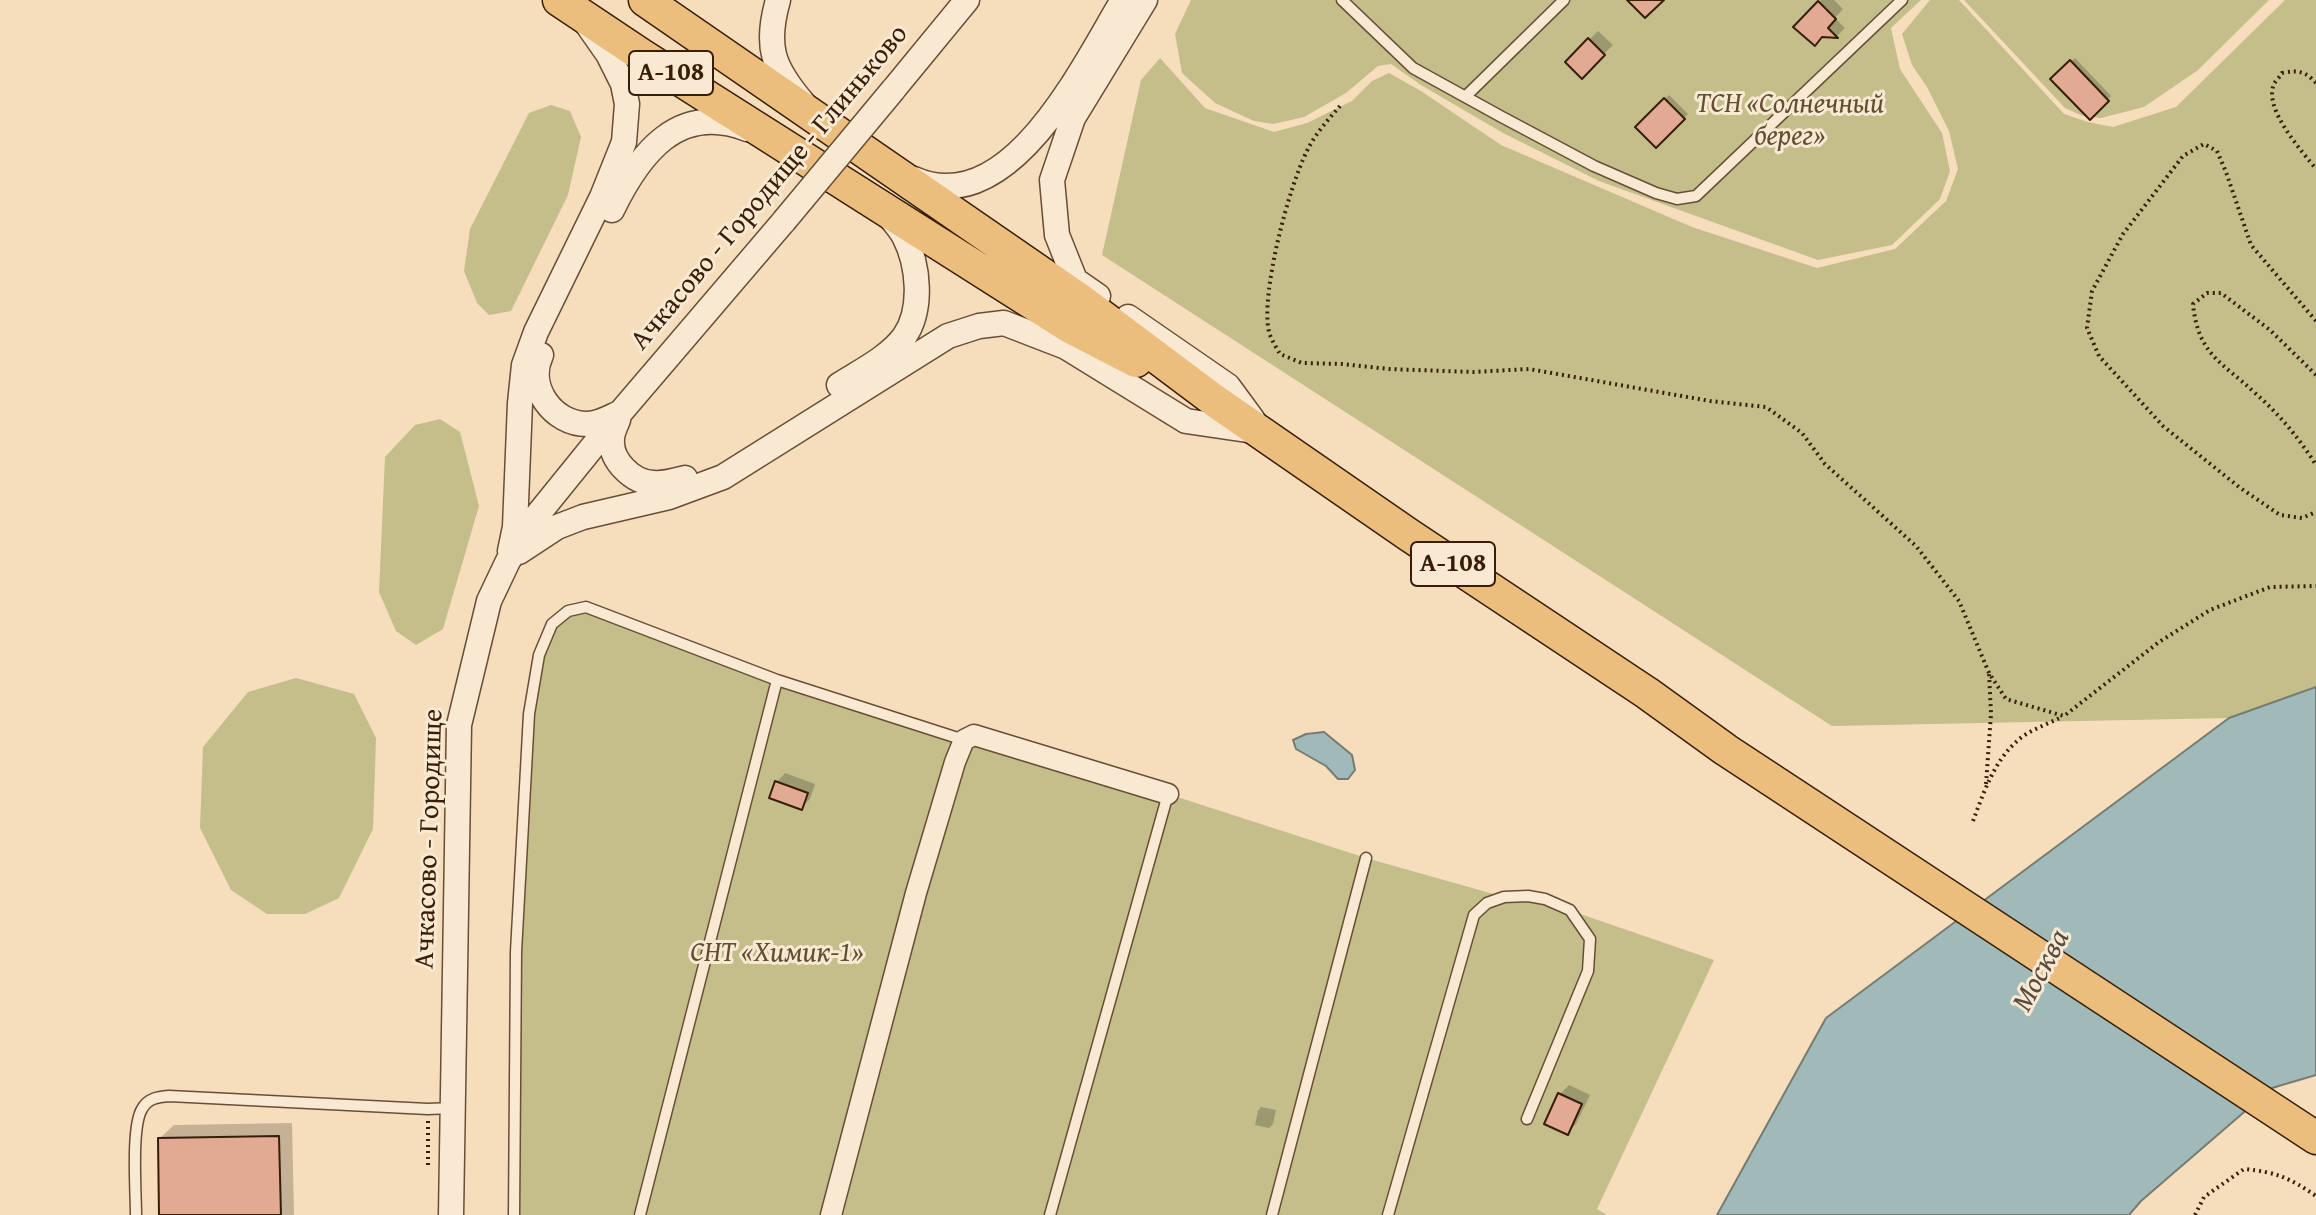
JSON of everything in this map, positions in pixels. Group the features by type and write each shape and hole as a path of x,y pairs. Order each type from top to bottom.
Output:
{"highway":[{"name":"А-108","path":"645,0 1083,302 1215,401 1409,535 1647,693 1726,750 2316,1138"},
{"name":"А-108","path":"570,7 1070,327 1215,401"}],"street":[{"path":"778,0 770,35 775,60 792,90 813,115"},
{"name":"Ачкасово - Городище - Глиньково","path":"620,413 967,0"},
{"path":"888,168 922,183 951,188 984,177 1008,163 1056,109 1123,0"},
{"path":"1145,0 1073,118 1052,180 1057,235 1075,280 1228,386 1261,432"},
{"path":"508,561 515,527 524,365 536,332 602,197 624,142 627,104 623,84 608,54 570,7"},
{"path":"620,413 597,423 570,421 550,409 541,394 537,376 538,362 622,189 649,149 671,131 704,121 732,123 784,144"},
{"path":"620,413 612,438 618,461 637,480 663,483 714,467 886,355 904,337 915,312 916,281 904,236 882,206"},
{"path":"508,561 557,527 583,517 669,497 723,477 948,336 979,326 1004,323 1066,347 1186,421 1261,432"},
{"name":"Ачкасово - Городище","path":"451,1215 459,725 489,601 508,561 539,513 620,413"},
{"path":"831,1215 916,893 964,740 974,735 1168,794"}],"lane":[{"path":"1342,0 1413,68 1594,166 1677,199 1696,196 1902,0"},
{"path":"1465,97 1564,0"},
{"path":"514,1215 516,952 529,714 539,655 552,624 568,611 586,607 777,680 964,740"},
{"path":"640,1215 777,680"},
{"path":"1050,1215 1168,794"},
{"path":"1272,1215 1366,858"},
{"path":"1388,1215 1474,915 1487,903 1504,897 1545,899 1570,910 1590,939 1588,971 1527,1119"},
{"path":"136,1215 137,1127 142,1109 152,1098 169,1096 453,1108"}],"path":[{"path":"2316,83 2308,74 2297,71 2282,73 2273,86 2273,103 2287,131 2316,169"},
{"path":"1340,106 1307,151 1286,207 1267,304 1269,333 1280,354 1302,363 1389,369 1473,372 1529,369 1710,401 1766,407 1802,433 1825,464 1916,546 1959,601 1989,673 2006,699 2064,716"},
{"path":"2316,321 2251,245 2217,151 2204,144 2183,156 2123,234 2092,291 2087,328 2099,356 2163,426 2239,487 2280,515 2302,518 2316,512"},
{"path":"2316,375 2270,330 2221,293 2207,293 2193,304 2195,326 2221,366 2254,392 2291,429 2316,465"},
{"path":"1973,821 2003,755 2026,734 2064,716 2159,642 2210,610 2270,587 2316,586"},
{"path":"1986,787 1991,714 1989,673"},
{"path":"2195,1215 2204,1197 2244,1169 2273,1172 2316,1196"}],"green space":[{"name":"ТСН «Солнечный берег»","path":"1191,0 1921,0 1891,28 1900,69 1942,133 1950,171 1940,199 1892,245 1818,260 1599,181 1503,133 1391,64 1378,66 1346,93 1304,117 1273,124 1254,121 1215,103 1182,73 1175,34"},
{"path":"1930,0 1959,0 2064,114 2113,127 2176,107 2285,0 2316,0 2316,687 2229,718 1832,726 1102,255 1141,80 1160,58 1205,108 1274,132 1307,123 1352,101 1372,81 1389,73 1501,145 1692,227 1817,268 1895,249 1946,201 1958,169 1949,131 1912,65 1902,34"},
{"path":"1964,0 2269,0 2198,70 2144,107 2101,118 2083,116 2065,108"},
{"path":"551,105 570,111 581,137 568,195 511,311 489,315 477,303 464,271 470,229 529,113"},
{"path":"440,419 460,432 479,506 443,629 416,645 396,631 379,592 385,457 415,425"},
{"name":"СНТ «Химик-1»","path":"586,607 777,680 1168,794 1366,858 1504,897 1528,896 1714,960 1597,1209 1607,1215 514,1215 516,952 529,714 552,624"},
{"path":"296,678 354,694 376,738 373,829 339,898 305,914 267,914 231,890 200,828 203,747 248,692"}],"water":[{"name":"Москва","path":"2316,687 2316,1075 2272,1088 2141,1201 2129,1215 1717,1215 1826,1018 2229,718"},
{"path":"1324,732 1352,755 1355,770 1348,779 1338,779 1326,766 1296,749 1293,740 1306,734"}],"building":[{"path":"1627,0 1664,0 1645,18"},
{"path":"1818,1 1836,19 1828,28 1838,38 1822,37 1815,46 1793,27"},
{"path":"1588,38 1605,55 1582,79 1565,62"},
{"path":"2070,60 2109,101 2090,120 2050,79"},
{"path":"1664,98 1685,119 1656,148 1635,127"},
{"path":"775,781 808,793 802,810 769,798"},
{"path":"1558,1093 1582,1104 1568,1135 1544,1124"},
{"path":"279,1136 281,1215 159,1215 158,1138"}]}
